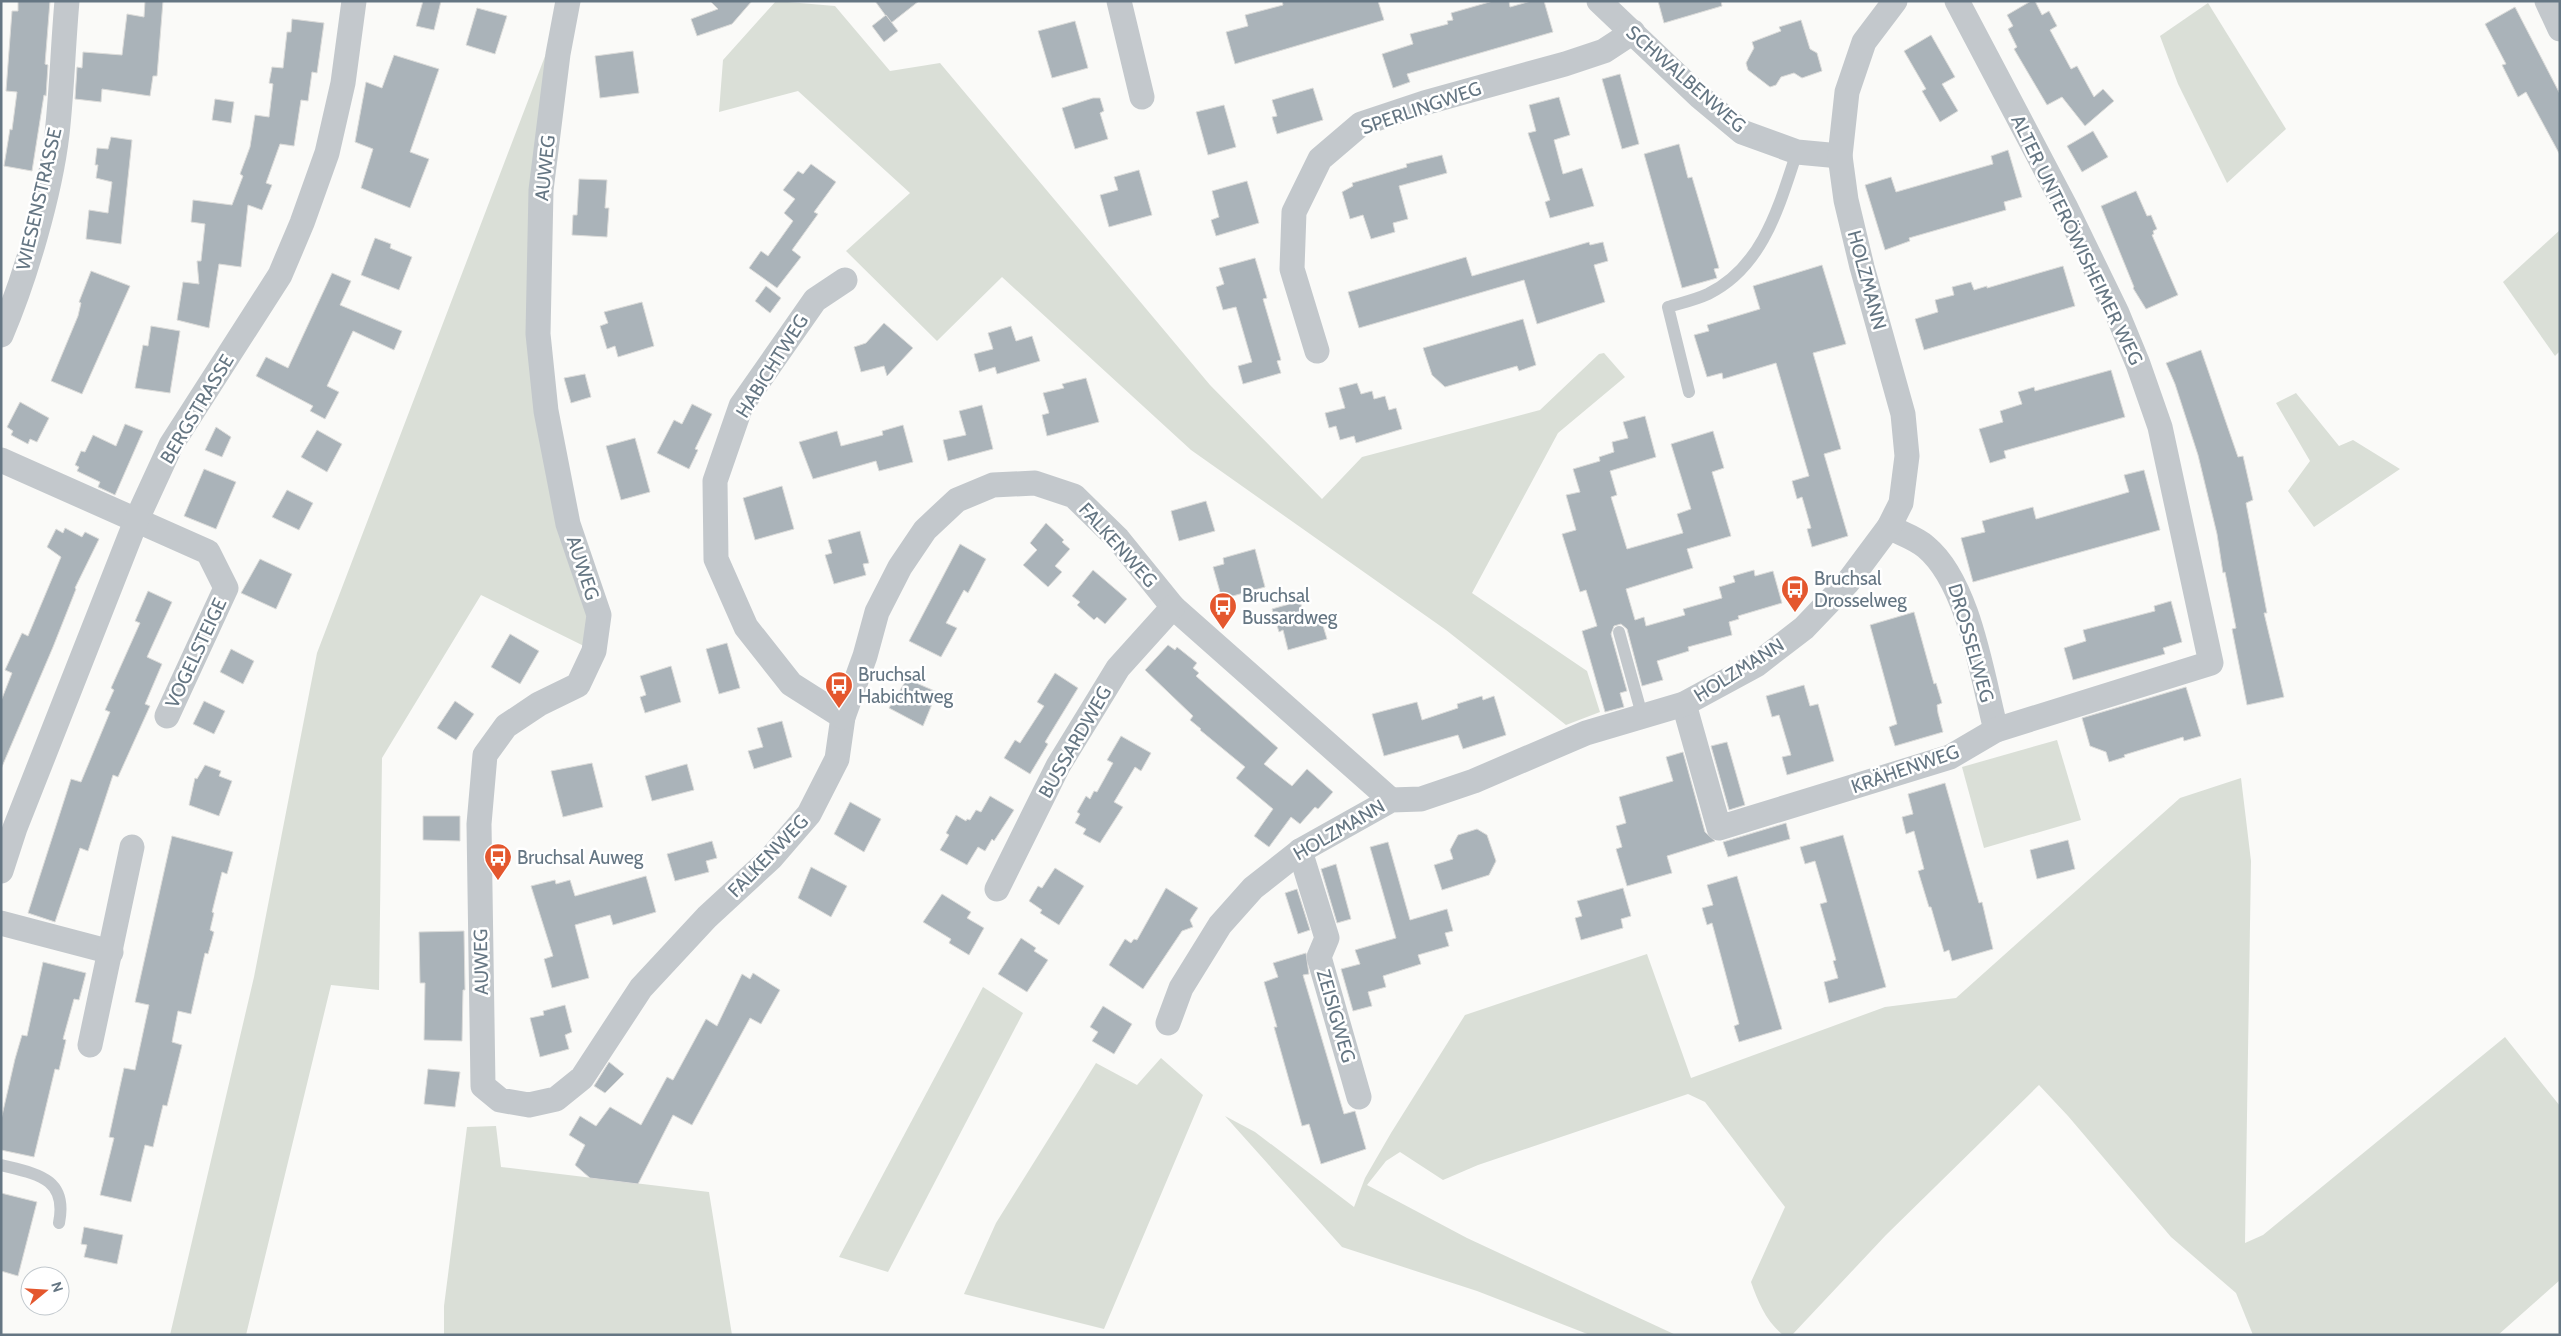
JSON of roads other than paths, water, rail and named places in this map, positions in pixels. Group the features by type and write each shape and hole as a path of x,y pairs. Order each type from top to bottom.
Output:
{"street":[{"name":"WIESENSTRASSE","path":"1,334 28,257 56,135 66,1"},
{"name":"BERGSTRASSE","path":"1,871 15,828 136,521 171,444 280,275 302,224 327,153 343,83 354,1"},
{"name":"AUWEG","path":"483,1086 479,824 485,755 506,726 539,704 578,685 594,651 599,615 568,524 546,411 538,334 541,190 558,54 568,1"},
{"path":"1119,1 1142,97"},
{"name":"SCHWALBENWEG","path":"1599,1 1700,97 1742,132 1797,152 1840,156"},
{"name":"HOLZMANN","path":"1168,1023 1181,988 1220,925 1253,888 1300,851 1391,800 1421,799 1474,781 1586,733 1684,704 1756,664 1804,628 1848,582 1889,527 1901,502 1907,456 1903,414 1862,267 1846,200 1840,156 1847,92 1864,42 1895,1"},
{"name":"ALTER UNTERÖWISHEIMER WEG","path":"1958,1 2065,206 2117,313 2138,364 2160,427 2211,663"},
{"path":"2547,1 2560,29"},
{"name":"SPERLINGWEG","path":"1317,351 1292,269 1294,212 1320,159 1361,124 1424,103 1596,54 1633,32"},
{"name":"HABICHTWEG","path":"843,717 791,684 746,627 716,559 715,481 742,406 815,300 845,280"},
{"path":"1,460 136,521"},
{"name":"FALKENWEG","path":"483,1086 500,1100 529,1105 556,1099 582,1078 640,988 707,917 771,858 809,814 836,759 843,717 865,656 877,612 900,567 925,530 957,500 993,485 1035,484 1074,496 1118,539 1173,607 1391,800"},
{"name":"VOGELSTEIGE","path":"136,521 208,552 226,588 167,716"},
{"name":"DROSSELWEG","path":"1889,527 1926,546 1951,575 1964,604 1996,730"},
{"name":"BUSSARDWEG","path":"997,889 1058,766 1118,668 1173,607"},
{"name":"KRÄHENWEG","path":"1684,704 1719,828 1950,757 1996,730 2211,663"},
{"path":"90,1045 132,846"},
{"name":"ZEISIGWEG","path":"1300,851 1327,938 1319,957 1360,1097"},
{"path":"1,923 111,952"}],"lane":[{"path":"1689,392 1668,308 1708,294 1746,264 1763,242 1797,152"},
{"path":"1618,632 1642,715"},
{"path":"1,1165 34,1174 55,1188 63,1207 59,1223"}],"place":[{"name":"Bruchsal Drosselweg","path":"1795,613"},
{"name":"Bruchsal Bussardweg","path":"1223,630"},
{"name":"Bruchsal Habichtweg","path":"839,709"},
{"name":"Bruchsal Auweg","path":"498,881"}]}
